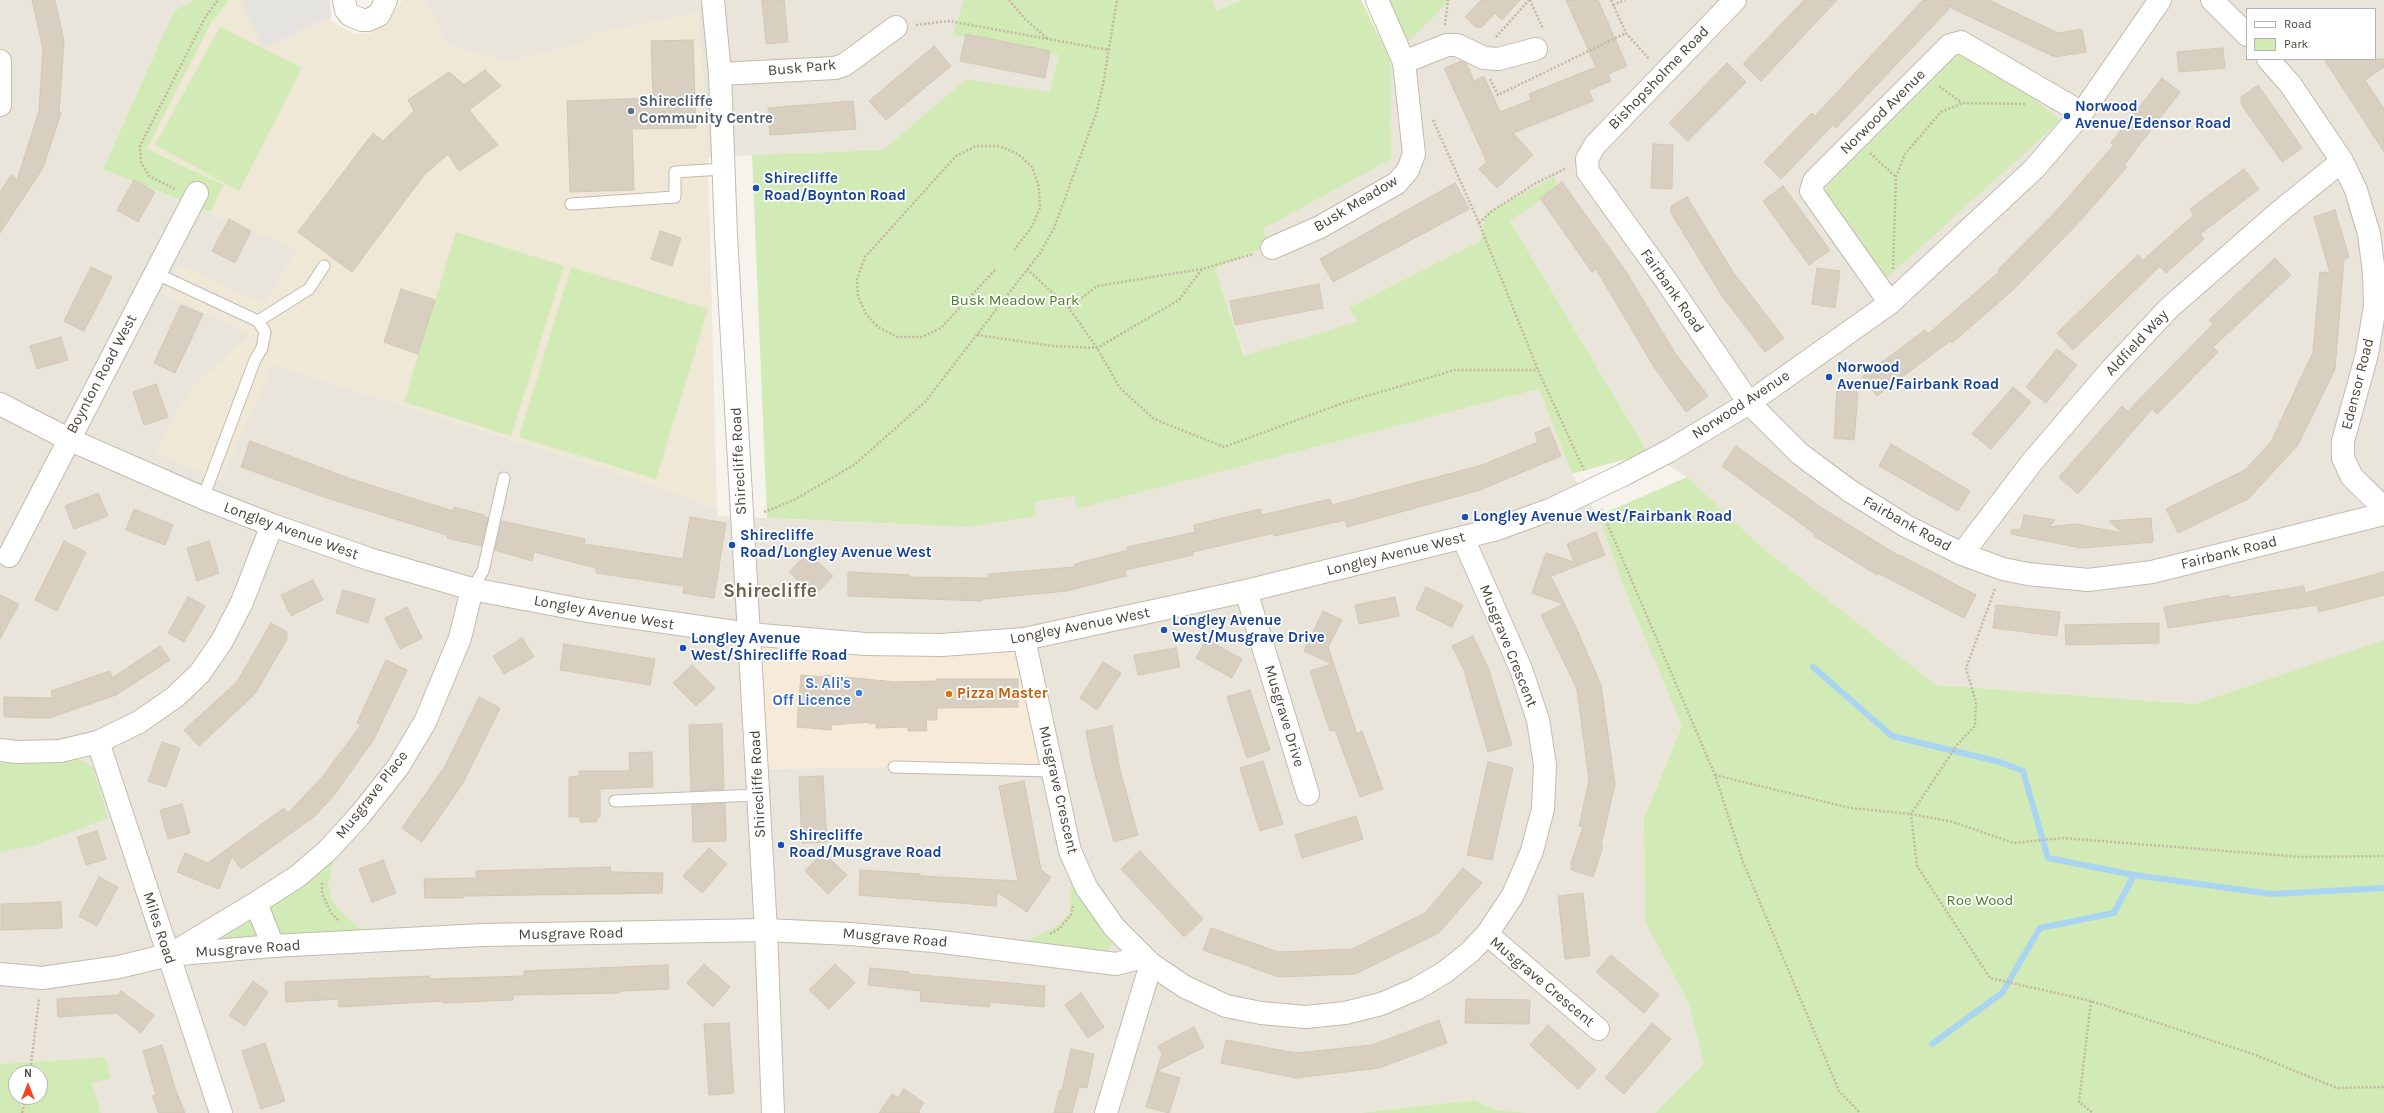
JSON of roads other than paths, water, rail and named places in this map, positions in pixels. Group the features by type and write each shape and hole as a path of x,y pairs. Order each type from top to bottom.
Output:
{"street":[{"path":"344,0 346,10 350,15 356,19 368,20 379,15 386,0"},
{"name":"Shirecliffe Road","path":"713,0 720,74 723,169 766,930 773,1113"},
{"name":"Busk Meadow","path":"1272,248 1320,227 1398,183 1408,170 1414,154 1404,62 1377,0"},
{"name":"Bishopsholme Road","path":"1587,158 1595,145 1735,0"},
{"name":"Norwood Avenue","path":"1669,450 1749,403 1890,303 2034,169 2082,113 2160,0"},
{"path":"2212,0 2246,34"},
{"name":"Busk Park","path":"720,74 835,68 844,65 896,27"},
{"name":"Norwood Avenue","path":"1890,303 1811,191 1814,181 1950,45 1961,42 2082,113"},
{"path":"1404,62 1447,45 1457,45 1479,56 1498,59 1536,49"},
{"name":"Edensor Road","path":"2269,60 2290,84 2342,161 2356,190 2370,234 2374,273 2375,306 2368,354 2343,441 2343,458 2352,477 2384,508"},
{"path":"0,61 0,106"},
{"name":"Fairbank Road","path":"1587,158 1588,172 1665,279 1749,403 1800,454 1850,491 1906,526 1962,554 2003,569 2028,574 2088,580 2152,572 2384,514"},
{"name":"Aldfield Way","path":"1962,554 2032,462 2110,371 2169,308 2279,212 2342,161"},
{"name":"Boynton Road West","path":"8,556 196,196"},
{"name":"Longley Avenue West","path":"0,404 68,439 202,498 272,525 369,559 472,589 603,613 749,634 865,644 942,645 1024,640 1246,591 1497,529 1552,509 1593,490 1669,450"},
{"path":"0,750 16,752 60,751 98,742 139,722 175,697 200,673 222,641 242,602 272,525"},
{"name":"Musgrave Crescent","path":"1024,640 1070,851 1086,887 1114,927 1147,961 1185,987 1226,1006 1261,1013 1306,1017 1345,1013 1381,1004 1416,989 1445,972 1470,952 1487,934 1513,895 1532,851 1543,809 1545,765 1538,720 1521,669 1463,538"},
{"name":"Musgrave Place","path":"168,955 256,903 298,876 328,850 360,815 398,767 425,722 460,638 472,589"},
{"name":"Musgrave Drive","path":"1246,591 1308,794"},
{"name":"Miles Road","path":"98,742 221,1113"},
{"path":"256,903 273,946"},
{"name":"Musgrave Road","path":"0,974 42,978 119,967 168,955 273,946 482,935 766,930 850,934 934,941 1116,964 1147,961"},
{"name":"Musgrave Crescent","path":"1487,934 1598,1030"},
{"path":"1106,1113 1147,961"}],"lane":[{"path":"571,204 675,197 675,172 723,169"},
{"path":"258,321 309,289 324,266"},
{"path":"155,273 258,321 265,332 262,348 255,360 202,498"},
{"path":"472,589 483,571 504,478"},
{"path":"894,767 1052,772"},
{"path":"615,802 758,795"}],"waterway":[{"path":"1813,667 1892,736 2000,762 2023,771 2048,858 2134,875 2272,894 2384,888"},
{"path":"1932,1044 2002,993 2040,928 2114,913 2134,875"}],"place":[{"name":"Shirecliffe Community Centre","path":"631,111"},
{"name":"Norwood Avenue/Edensor Road","path":"2067,116"},
{"name":"Shirecliffe Road/Boynton Road","path":"756,188"},
{"name":"Norwood Avenue/Fairbank Road","path":"1829,377"},
{"name":"Longley Avenue West/Fairbank Road","path":"1465,517"},
{"name":"Shirecliffe Road/Longley Avenue West","path":"732,545"},
{"name":"Longley Avenue West/Musgrave Drive","path":"1164,630"},
{"name":"Longley Avenue West/Shirecliffe Road","path":"683,648"},
{"name":"S. Ali's Off Licence","path":"859,693"},
{"name":"Pizza Master","path":"949,694"},
{"name":"Shirecliffe Road/Musgrave Road","path":"781,845"}],"district":[{"name":"Shirecliffe","path":"770,592"}],"park label":[{"name":"Busk Meadow Park","path":"1015,301"},
{"name":"Roe Wood","path":"1980,901"}]}
